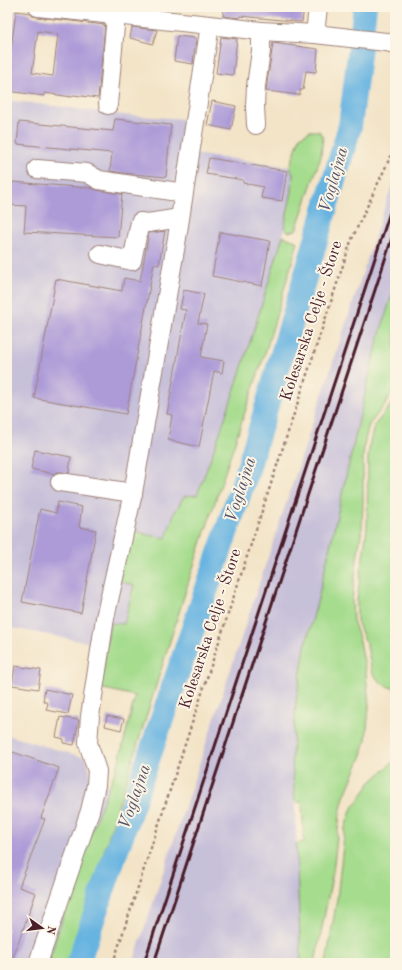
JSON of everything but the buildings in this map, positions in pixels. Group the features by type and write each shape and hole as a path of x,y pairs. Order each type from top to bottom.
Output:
{"street":[{"path":"38,7 261,31 328,35 391,43"},
{"path":"318,7 328,35"},
{"path":"108,105 116,15"},
{"path":"38,963 90,811 94,791 97,771 88,742 90,716 105,618 132,494 180,218 210,25"},
{"path":"256,125 256,86 261,51 261,31"},
{"path":"37,169 87,173 99,180 184,193"},
{"path":"100,254 132,261 140,222 148,223 180,218"},
{"path":"60,482 132,494"}],"path":[{"name":"Kolesarska Celje - Štore","path":"113,963 351,241 395,147"}],"shaded area":[{"path":"7,100 123,115 186,119 183,153 290,167 293,174 292,191 283,236 226,416 197,495 184,496 174,514 166,538 148,535 137,531 134,585 124,625 106,646 7,627 7,459 9,433 7,351"},
{"path":"395,176 395,285 370,372 318,599 305,647 292,759 301,963 133,963"},
{"path":"7,735 86,758 90,771 89,782 110,786 86,846 48,963 7,963"}],"green space":[{"path":"310,131 319,131 323,137 321,156 296,230 289,232 284,228 292,191 293,174 290,167 300,137"},
{"path":"283,236 298,242 266,350 191,574 69,963 48,963 86,846 119,761 135,696 100,688 110,623 124,624 134,585 119,581 127,537 137,531 148,535 166,538 174,514 184,496 197,495 232,399"},
{"path":"395,285 395,389 369,425 365,440 363,457 362,528 352,600 353,620 360,641 366,673 369,706 366,740 362,755 344,797 340,813 333,872 315,963 301,963 296,844 304,842 302,802 295,802 292,759 296,702 305,647 318,599 370,372"},
{"path":"395,398 395,689 379,681 372,672 367,646 357,621 357,600 367,528 368,458 370,442 374,426"},
{"path":"395,760 395,963 326,963 337,899 345,828 351,810 370,783"}],"waterway":[{"name":"Voglajna","path":"78,963 248,469 350,126 365,7"}],"railway":[{"path":"144,963 395,197"},
{"path":"154,963 395,229"}]}
